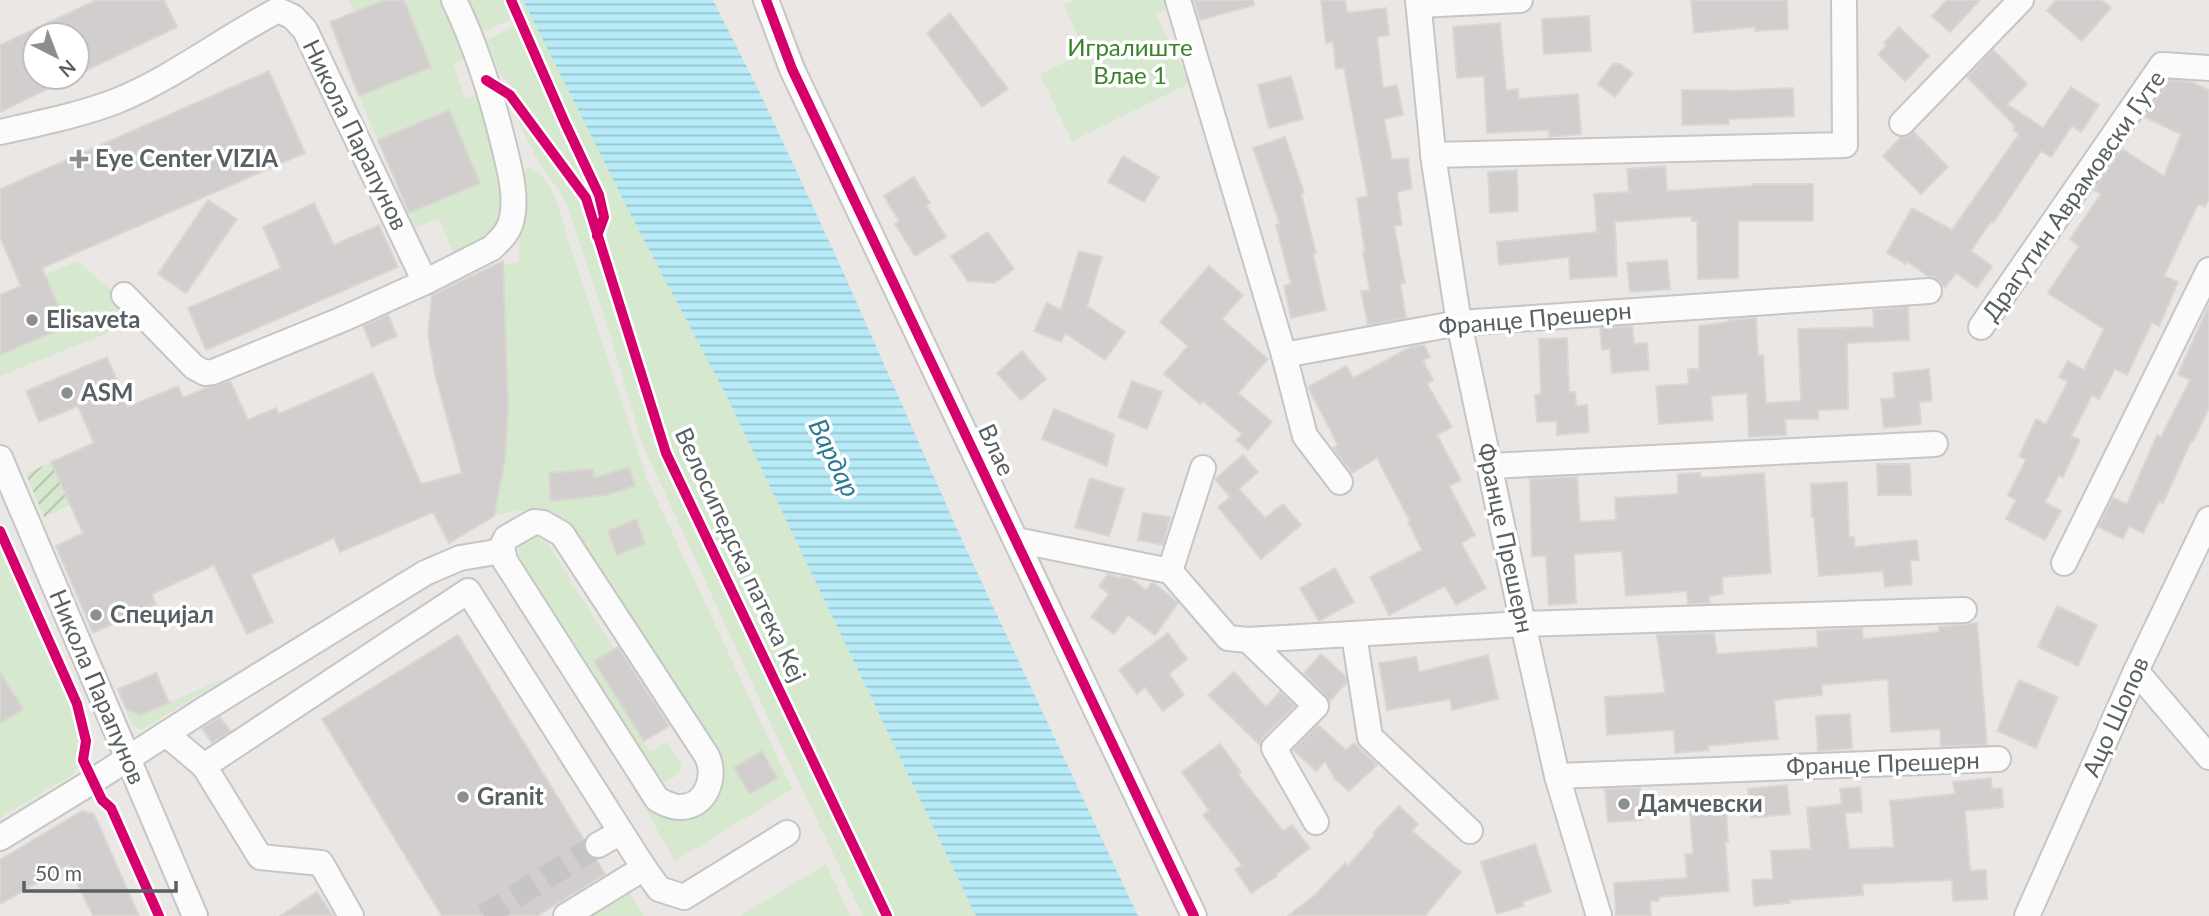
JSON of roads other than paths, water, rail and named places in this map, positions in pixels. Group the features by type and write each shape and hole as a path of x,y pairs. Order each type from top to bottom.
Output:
{"street":[{"path":"124,295 194,367 205,373 228,368 425,282 492,248 507,232 513,212 513,190 490,91 474,41 454,0"},
{"name":"Влае","path":"766,0 792,69 1194,916"},
{"path":"1178,0 1284,355 1305,436 1340,482"},
{"name":"Францe Прешерн","path":"1521,0 1418,3 1433,155 1459,323 1557,776 1599,916"},
{"path":"1433,155 1845,145 1844,0"},
{"path":"1902,122 2021,0"},
{"name":"Никола Парапунов","path":"0,132 65,117 118,100 165,78 278,10 293,17 305,30 425,282"},
{"name":"Драгутин Аврамовски Гуте","path":"1981,327 2162,65 2209,68"},
{"path":"2064,563 2209,270"},
{"name":"Франце Прешерн","path":"1284,355 1459,323 1929,291"},
{"path":"1489,466 1935,444"},
{"name":"Никола Парапунов","path":"0,458 195,916"},
{"path":"1170,571 1203,468"},
{"name":"Ацо Шопов","path":"2027,916 2136,671 2209,519"},
{"path":"534,523 543,523 562,534 707,756 711,764 711,781 698,801 690,806 680,807 657,799 513,573 502,551 506,538 534,523"},
{"path":"1016,540 1170,571 1228,638 1248,640 1523,624 1964,610"},
{"path":"0,838 425,573 460,558 502,551"},
{"path":"204,766 468,591 659,889 684,898 788,832"},
{"path":"1354,635 1370,737 1470,831"},
{"path":"1248,640 1316,706 1274,748 1316,822"},
{"path":"2136,671 2209,757"},
{"path":"166,734 204,766 260,857 321,863 351,916"},
{"name":"Франце Прешерн","path":"1557,776 1998,759"},
{"path":"598,845 621,832"},
{"path":"566,916 644,868"}],"water":[{"name":"Вардар","path":"523,0 713,0 760,93 840,265 961,538 1138,916 976,916 727,397 636,225"}],"tunnel":[{"path":"484,916 598,845"}],"place":[{"name":"Eye Center VIZIA","path":"79,159"},
{"name":"Elisaveta","path":"32,320"},
{"name":"ASM","path":"67,393"},
{"name":"Специјал","path":"96,615"},
{"name":"Granit","path":"463,797"},
{"name":"Дамчевски","path":"1624,804"}],"park label":[{"name":"Игралиште Влае 1","path":"1130,62"}]}
